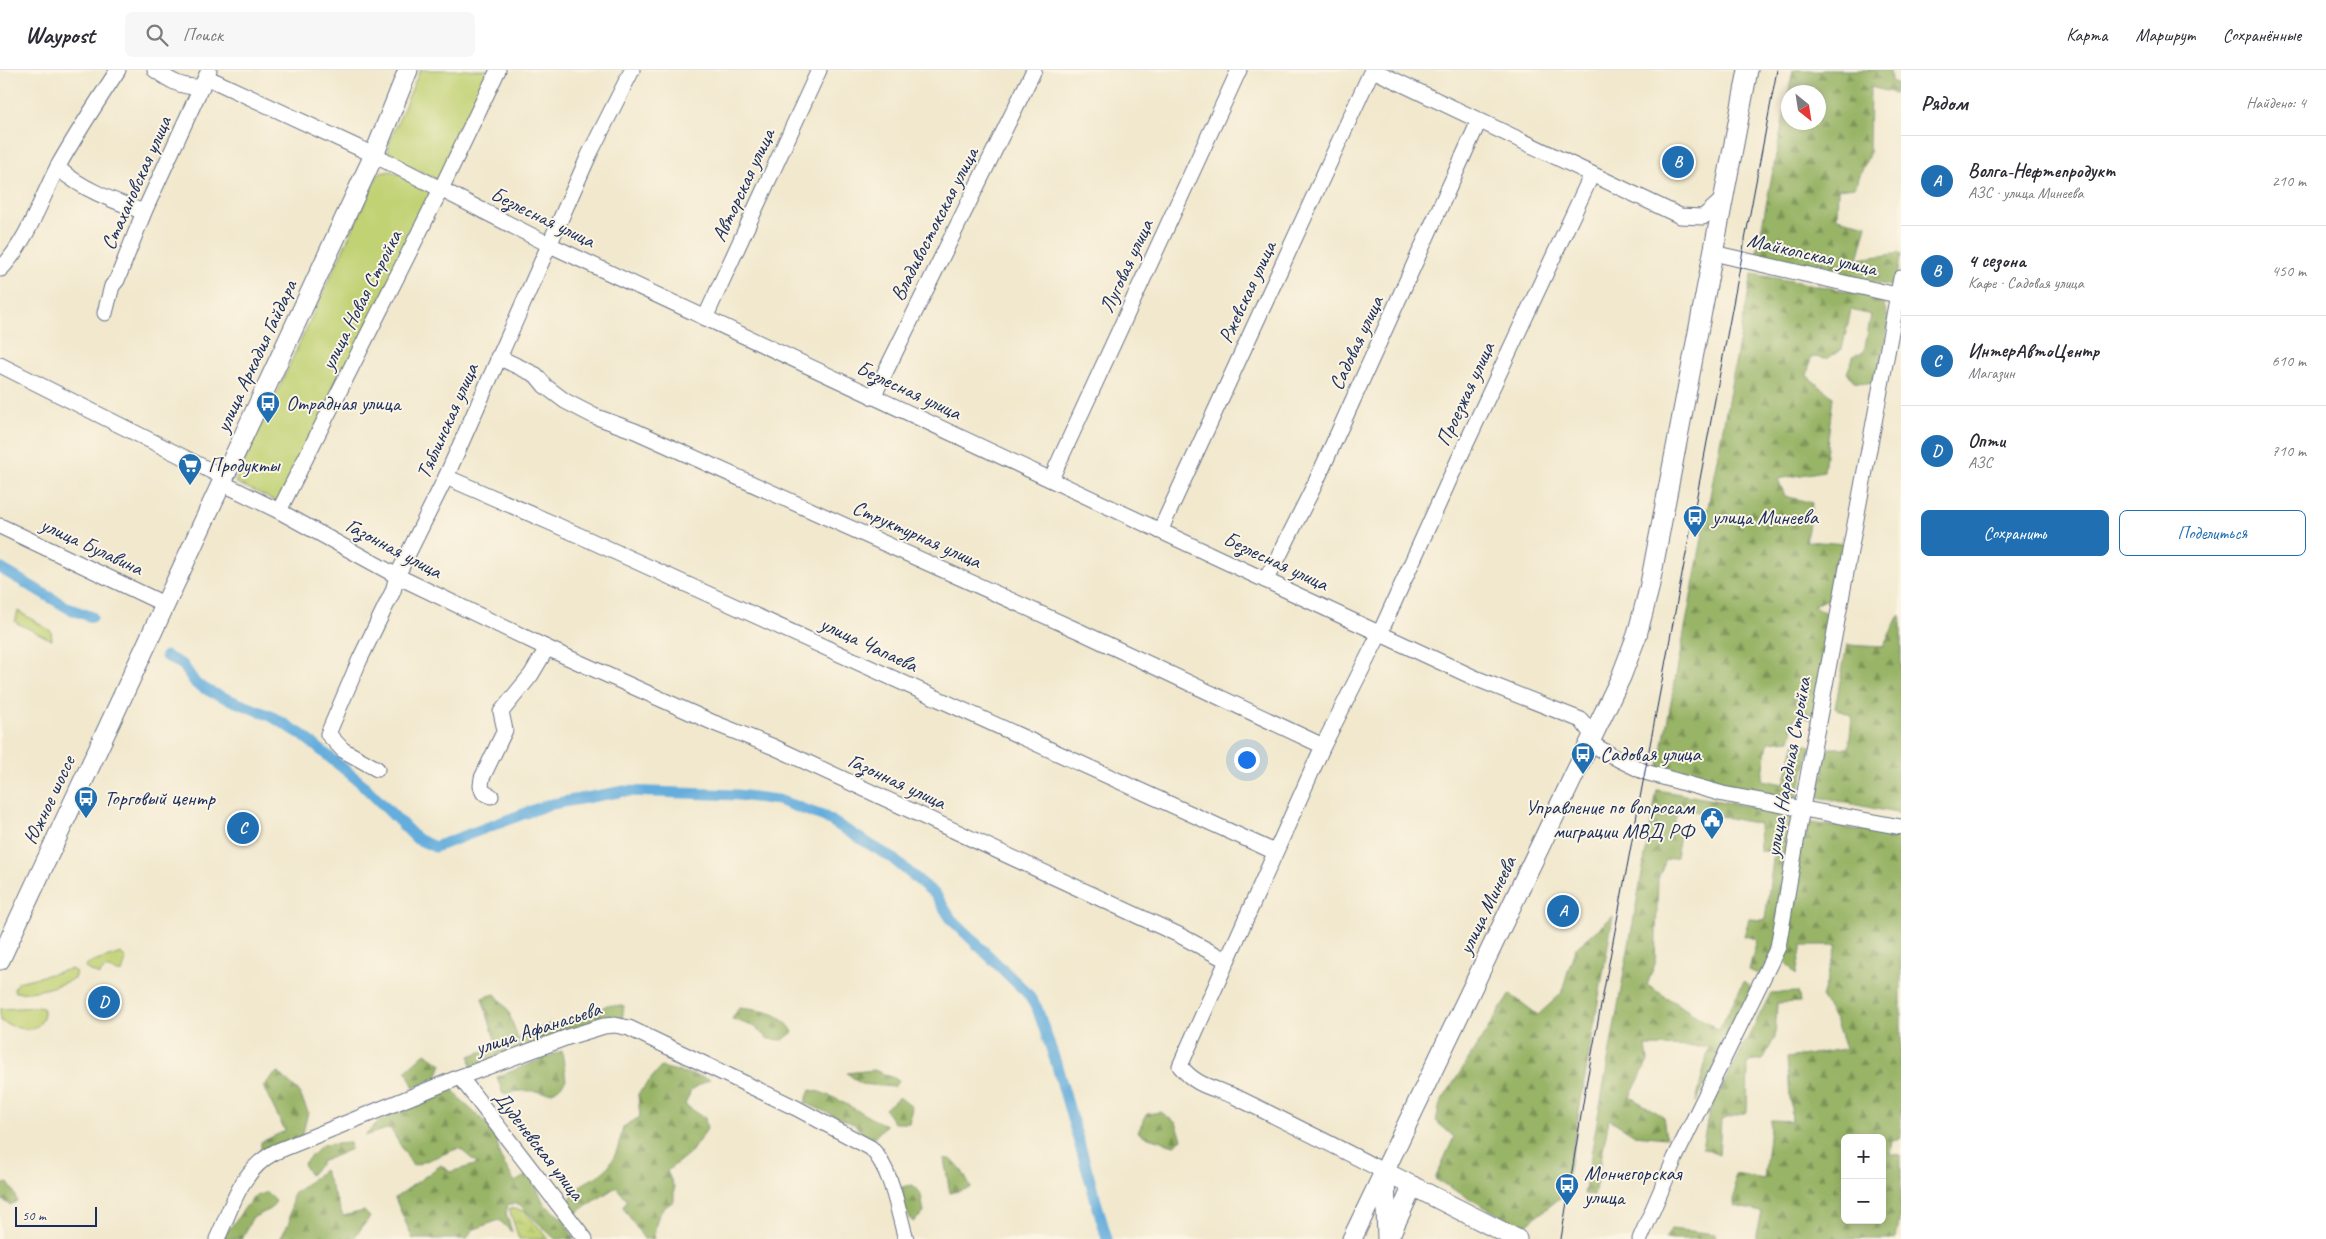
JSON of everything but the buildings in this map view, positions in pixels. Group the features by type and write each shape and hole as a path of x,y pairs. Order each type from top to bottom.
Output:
{"main road":[{"name":"улица Аркадия Гайдара","path":"128,686 374,155 408,70"},
{"name":"улица Минеева","path":"1355,1233 1621,677 1637,635 1649,589 1748,70"},
{"name":"Южное шоссе","path":"0,960 128,686"},
{"path":"1387,1234 1385,1172 1517,1239"},
{"path":"1387,1234 1413,1186"},
{"path":"1355,1233 1369,1216 1376,1215 1382,1218 1387,1234"}],"street":[{"path":"1,269 16,253 58,168 118,70"},
{"name":"Безлесная улица","path":"154,70 170,81 187,88 206,78 374,155 550,244 873,397 1475,678 1581,720 1591,739 1620,760 1651,774 1723,794 1901,827"},
{"name":"улица Новая Стройка","path":"279,511 441,189 498,70"},
{"name":"Тяблинская улица","path":"377,768 343,750 328,734 360,659 394,591 397,576 446,477 589,155 632,70"},
{"name":"Авторская улица","path":"705,318 819,70"},
{"name":"Владивостокская улица","path":"873,397 1034,70"},
{"name":"Луговая улица","path":"1051,479 1240,70"},
{"path":"1372,70 1680,216 1703,217 1723,200"},
{"name":"Ржевская улица","path":"1160,531 1372,70"},
{"name":"Стахановская улица","path":"105,313 112,286 117,280 144,212 206,78"},
{"name":"Садовая улица","path":"1265,580 1315,484 1479,121"},
{"path":"58,168 79,182 120,203 144,212"},
{"name":"Проезжая улица","path":"1385,1172 1236,1097 1208,1088 1190,1078 1180,1066 1323,746 1380,633 1450,476 1592,174"},
{"name":"Майкопская улица","path":"1713,253 1899,296"},
{"name":"улица Народная Стройка","path":"1640,1239 1676,1158 1778,947 1802,808 1901,278"},
{"name":"Структурная улица","path":"498,357 536,375 557,396 594,416 644,435 1045,615 1323,746"},
{"path":"0,365 223,480"},
{"name":"улица Чапаева","path":"446,477 554,524 1275,852"},
{"name":"Газонная улица","path":"223,480 397,576 547,648 714,723 774,746 1179,935 1226,960"},
{"name":"улица Булавина","path":"0,526 166,605"},
{"path":"491,796 483,792 481,786 482,778 505,730 501,712 531,675 547,648"},
{"name":"улица Афанасьева","path":"217,1239 242,1183 260,1160 275,1152 460,1077 560,1040 604,1026 615,1025 629,1028 796,1108 872,1148 886,1170 906,1239"},
{"name":"Дуденевская улица","path":"460,1077 585,1239"}],"green space":[{"path":"420,70 493,70 438,180 391,158 388,152 390,141"},
{"path":"1793,70 1890,70 1891,81 1898,84 1895,93 1870,87 1869,154 1855,187 1838,189 1837,218 1867,225 1858,259 1901,253 1895,287 1756,256 1781,130 1826,130 1826,85 1790,85"},
{"path":"391,171 431,190 433,195 278,502 235,482 377,177 380,173"},
{"path":"1752,274 1881,297 1889,320 1877,384 1855,382 1847,373 1854,355 1864,352 1871,315 1851,310 1842,349 1828,358 1811,357 1807,376 1833,397 1824,471 1778,479 1785,496 1812,503 1806,541 1846,544 1839,595 1813,605 1833,618 1815,720 1796,716 1790,740 1768,742 1762,780 1784,784 1795,742 1811,746 1797,799 1658,771"},
{"path":"18,611 51,631 52,640 15,622"},
{"path":"1901,615 1901,814 1818,797 1828,748 1849,748 1852,716 1835,708 1847,645 1883,647 1898,617"},
{"path":"1657,790 1798,815 1776,947 1760,975 1749,970 1757,939 1744,936 1749,919 1765,920 1774,852 1760,851 1759,824 1679,808 1671,831 1680,835 1676,857 1666,860 1658,879 1655,964 1647,985 1719,1030 1744,981 1754,991 1696,1102 1709,1047 1646,1046 1648,1061 1630,1097 1663,1116 1666,1138 1635,1135 1609,1119 1594,1195 1584,1194"},
{"path":"1805,822 1901,836 1901,1138 1892,1140 1890,1154 1901,1155 1901,1211 1896,1239 1756,1239 1762,1212 1734,1206 1735,1174 1764,1179 1771,1120 1792,1121 1787,1058 1845,1049 1836,1022 1822,998 1837,945 1802,945 1796,975 1780,955"},
{"path":"1613,916 1569,1170 1560,1198 1522,1228 1435,1179 1454,1137 1436,1121 1440,1104 1510,994 1538,1015 1561,994 1575,949"},
{"path":"121,953 126,959 122,973 105,968 99,975 85,968 87,964"},
{"path":"71,969 76,972 74,979 38,991 15,992 14,989 18,982"},
{"path":"1798,992 1800,1002 1777,1003 1775,1037 1763,1060 1748,1062 1747,1112 1721,1120 1719,1155 1702,1148 1709,1112 1771,993"},
{"path":"495,994 508,1010 518,1039 549,1024 581,1020 607,1005 624,1006 622,1020 471,1067 470,1056 497,1046 482,998"},
{"path":"43,1008 43,1017 38,1025 33,1028 22,1029 0,1021 0,1009"},
{"path":"739,1008 770,1013 782,1019 793,1032 783,1040 768,1039 755,1027 732,1019"},
{"path":"562,1051 566,1080 555,1090 546,1093 520,1091 503,1094 497,1077"},
{"path":"425,1053 442,1064 437,1077 414,1088 406,1070"},
{"path":"661,1067 710,1079 691,1090 685,1105 705,1118 707,1129 691,1152 667,1171 674,1187 674,1201 664,1208 658,1217 654,1239 644,1239 623,1207 627,1200 616,1187 576,1213 569,1202 576,1190 607,1168 618,1148 623,1127 640,1117 638,1094"},
{"path":"874,1070 899,1080 894,1087 861,1084 847,1073"},
{"path":"277,1072 299,1092 308,1112 302,1137 261,1154 261,1142 285,1131 263,1086"},
{"path":"452,1089 465,1104 495,1131 500,1157 515,1182 530,1173 544,1204 563,1219 574,1239 555,1239 519,1204 508,1204 506,1213 512,1232 499,1220 472,1230 467,1239 413,1239 395,1198 441,1165 450,1172 478,1164 459,1148 413,1166 390,1128 364,1136 379,1121"},
{"path":"810,1090 829,1095 886,1125 875,1137 861,1134 856,1125 805,1103"},
{"path":"899,1097 912,1107 909,1123 894,1123 885,1109"},
{"path":"1161,1112 1176,1123 1182,1139 1174,1145 1138,1132 1147,1114"},
{"path":"350,1143 351,1149 323,1161 310,1175 303,1164 322,1145"},
{"path":"944,1159 951,1159 962,1171 971,1188 950,1193"},
{"path":"324,1170 343,1216 364,1211 370,1217 353,1239 280,1239 289,1223 293,1194"},
{"path":"8,1183 17,1201 10,1205 0,1198 0,1185"},
{"path":"913,1185 921,1195 924,1213 913,1222 900,1197 902,1187"},
{"path":"267,1192 276,1201 271,1209 252,1218 242,1239 222,1239 253,1197"},
{"path":"509,1208 525,1211 549,1239 519,1239"},
{"path":"1671,1229 1715,1234 1716,1239 1665,1239"}],"waterway":[{"path":"0,568 70,609 92,617"},
{"path":"166,656 183,665 196,684 213,693 271,716 301,734 360,782 417,839 435,847 547,805 624,791 738,795 778,800 825,817 892,858 936,895 951,919 1027,993 1037,1008 1056,1063 1107,1239"}],"tram line":[{"path":"1561,1239 1586,1085 1777,70"}],"place":[{"name":"4 сезона","path":"1678,162"},
{"name":"Отрадная улица","path":"268,424"},
{"name":"Продукты","path":"190,486"},
{"name":"улица Минеева","path":"1695,538"},
{"name":"Садовая улица","path":"1583,775"},
{"name":"Торговый центр","path":"86,819"},
{"name":"ИнтерАвтоЦентр","path":"243,828"},
{"name":"Управление по вопросам миграции МВД РФ","path":"1712,840"},
{"name":"Волга-Нефтепродукт","path":"1563,911"},
{"name":"Опти","path":"104,1002"},
{"name":"Мончегорская улица","path":"1567,1206"}]}
